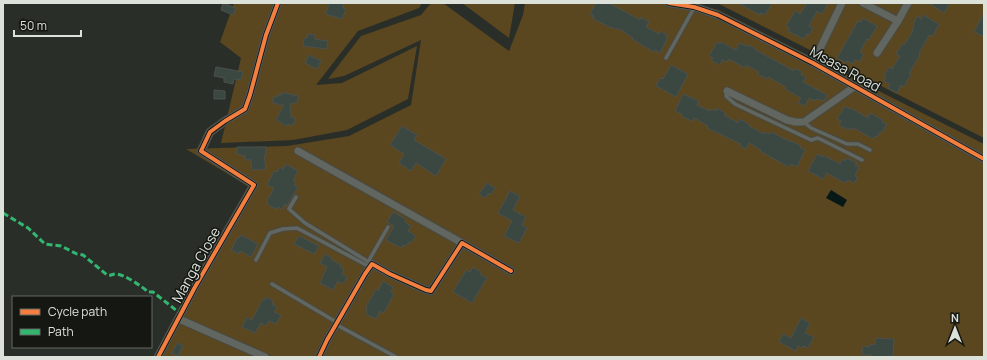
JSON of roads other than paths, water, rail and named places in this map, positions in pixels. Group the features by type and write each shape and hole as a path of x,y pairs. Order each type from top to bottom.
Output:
{"street":[{"name":"Manga Close","path":"158,357 195,287 254,184 201,151 210,132 245,109 266,35 278,3"},
{"name":"Msasa Road","path":"669,3 694,7 718,15 812,63 910,116 984,159"},
{"path":"812,63 842,3"},
{"path":"863,3 898,21"},
{"path":"877,53 908,3"},
{"path":"727,91 787,120 804,122 854,87"},
{"path":"298,151 462,242 511,271"},
{"path":"319,357 370,264 431,291 462,242"},
{"path":"179,319 266,357"}],"lane":[{"path":"666,58 694,7"},
{"path":"727,91 726,96 735,104 811,140 818,138 862,160"},
{"path":"804,122 811,128 847,144 858,144 870,150"},
{"path":"296,197 289,209 305,223 370,264"},
{"path":"370,264 388,227"},
{"path":"256,260 270,233 283,228 297,228 370,264"},
{"path":"272,284 389,355 396,357"}]}
